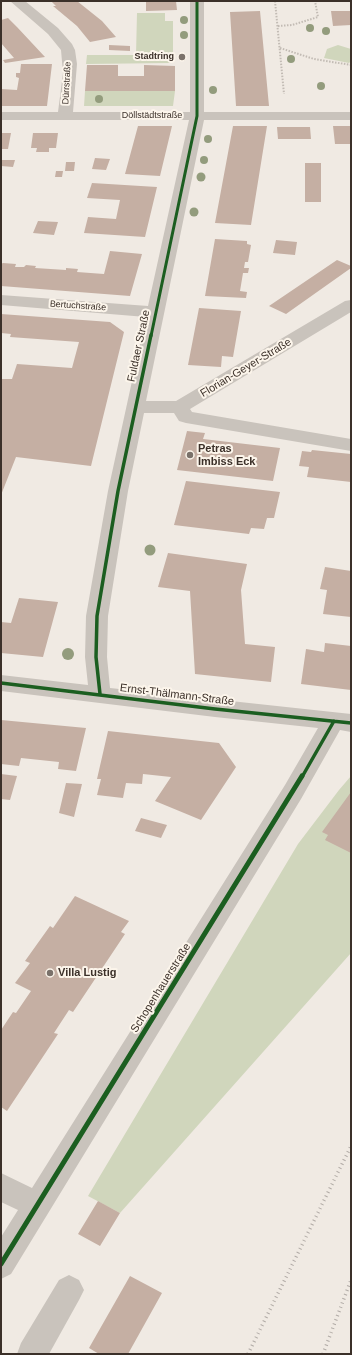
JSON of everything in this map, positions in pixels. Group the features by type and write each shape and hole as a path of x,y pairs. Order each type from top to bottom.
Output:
{"street":[{"name":"Dürrstraße","path":"17,1 62,39 68,51 69,64 65,116"},
{"name":"Fuldaer Straße","path":"100,694 96,657 97,616 118,491 197,116 197,1"},
{"name":"Döllstädtstraße","path":"1,116 351,116"},
{"name":"Bertuchstraße","path":"1,300 155,312"},
{"name":"Florian-Geyer-Straße","path":"180,407 351,305"},
{"path":"135,407 180,407 186,417 351,445"},
{"name":"Ernst-Thälmann-Straße","path":"1,683 215,709 342,722"},
{"name":"Schopenhauerstraße","path":"1,1264 293,792 342,722"},
{"path":"1,1187 38,1205"},
{"path":"32,1354 69,1290"}],"path":[{"path":"275,1 284,94"},
{"path":"278,26 292,25 318,17 315,1"},
{"path":"280,48 314,59 337,64 351,65"}],"green space":[{"path":"137,13 165,13 165,21 173,21 173,54 170,54 170,63 86,64 87,55 136,55"},
{"path":"338,45 351,49 351,61 349,63 324,58 327,49"},
{"path":"85,91 175,91 173,106 84,106"},
{"path":"351,776 351,953 120,1213 88,1196 298,844"}],"building":[{"path":"51,1 77,1 102,21 116,37 90,42 77,26 53,6 56,6"},
{"path":"146,1 176,1 177,10 146,11"},
{"path":"260,11 269,106 236,106 230,12"},
{"path":"331,11 351,11 351,25 333,26"},
{"path":"8,18 45,57 5,63 3,60 14,58 1,43 1,20"},
{"path":"109,45 130,46 130,51 109,50"},
{"path":"21,64 52,64 47,106 1,106 1,89 17,90 19,78 16,77 16,73 20,73"},
{"path":"87,65 118,65 118,76 144,76 144,65 175,66 175,91 85,91"},
{"path":"138,126 172,126 160,176 125,174"},
{"path":"233,126 267,126 251,225 215,223"},
{"path":"333,126 351,126 351,144 335,144"},
{"path":"277,127 310,127 311,139 278,139"},
{"path":"1,133 11,133 8,149 1,149"},
{"path":"33,133 58,133 56,148 49,148 49,152 36,152 37,148 31,148"},
{"path":"95,158 110,159 106,170 92,169"},
{"path":"1,160 15,160 13,167 1,166"},
{"path":"66,162 75,162 74,171 65,171"},
{"path":"305,163 321,163 321,202 305,202"},
{"path":"56,171 63,171 62,177 55,177"},
{"path":"92,183 157,187 145,237 84,233 88,217 116,219 120,200 87,198"},
{"path":"38,221 58,222 54,235 33,233"},
{"path":"215,239 247,241 247,244 251,245 248,262 245,262 244,268 249,268 248,273 243,273 240,291 247,292 246,298 205,296"},
{"path":"276,240 297,242 295,255 273,253"},
{"path":"110,251 142,254 130,296 1,286 1,264 3,263 16,264 15,267 24,267 26,265 36,266 35,268 66,270 66,268 78,269 77,272 104,274"},
{"path":"337,260 351,266 351,268 286,314 269,306"},
{"path":"199,308 241,311 233,357 222,356 221,367 188,365"},
{"path":"1,314 110,322 124,332 91,466 16,457 1,495 1,379 12,379 17,364 72,368 79,342 10,337 11,334 1,333"},
{"path":"187,431 205,433 203,439 280,448 273,481 177,470"},
{"path":"312,450 351,454 351,482 307,477 309,467 299,466 302,451 311,452"},
{"path":"186,481 280,492 274,518 267,518 264,529 251,528 249,534 174,525"},
{"path":"168,553 247,564 241,590 245,644 275,647 271,682 195,674 190,591 158,587"},
{"path":"325,567 351,571 351,617 323,614 327,590 320,589"},
{"path":"19,598 58,602 43,657 1,653 1,622 11,623"},
{"path":"325,643 351,646 351,690 301,684 306,649 324,652"},
{"path":"1,720 86,728 76,771 58,769 59,762 21,758 19,766 1,764"},
{"path":"108,731 219,743 236,767 201,820 155,801 171,777 143,774 142,784 126,783 123,798 97,795 101,779 97,779"},
{"path":"1,774 17,776 10,800 1,799"},
{"path":"66,783 82,784 74,817 59,813"},
{"path":"351,792 351,853 325,840 328,835 322,832"},
{"path":"141,818 167,825 161,838 135,831"},
{"path":"75,896 129,921 121,932 125,934 73,1012 69,1010 54,1033 58,1034 7,1111 1,1107 1,1030 13,1012 16,1013 31,991 15,983 30,963 25,961 50,926 53,928"},
{"path":"98,1201 120,1213 100,1246 78,1234"},
{"path":"130,1276 162,1293 128,1354 99,1354 89,1348"}],"railway":[{"path":"248,1354 351,1146"},
{"path":"323,1354 351,1280"}],"cycle path":[{"path":"100,694 96,657 97,616 118,491 197,116 197,1"},
{"path":"1,683 215,709 351,723"},
{"path":"1,1264 293,792 334,721"}],"place":[{"name":"Stadtring","path":"182,57"},
{"name":"Petras Imbiss Eck","path":"190,455"},
{"name":"Villa Lustig","path":"50,973"}]}
